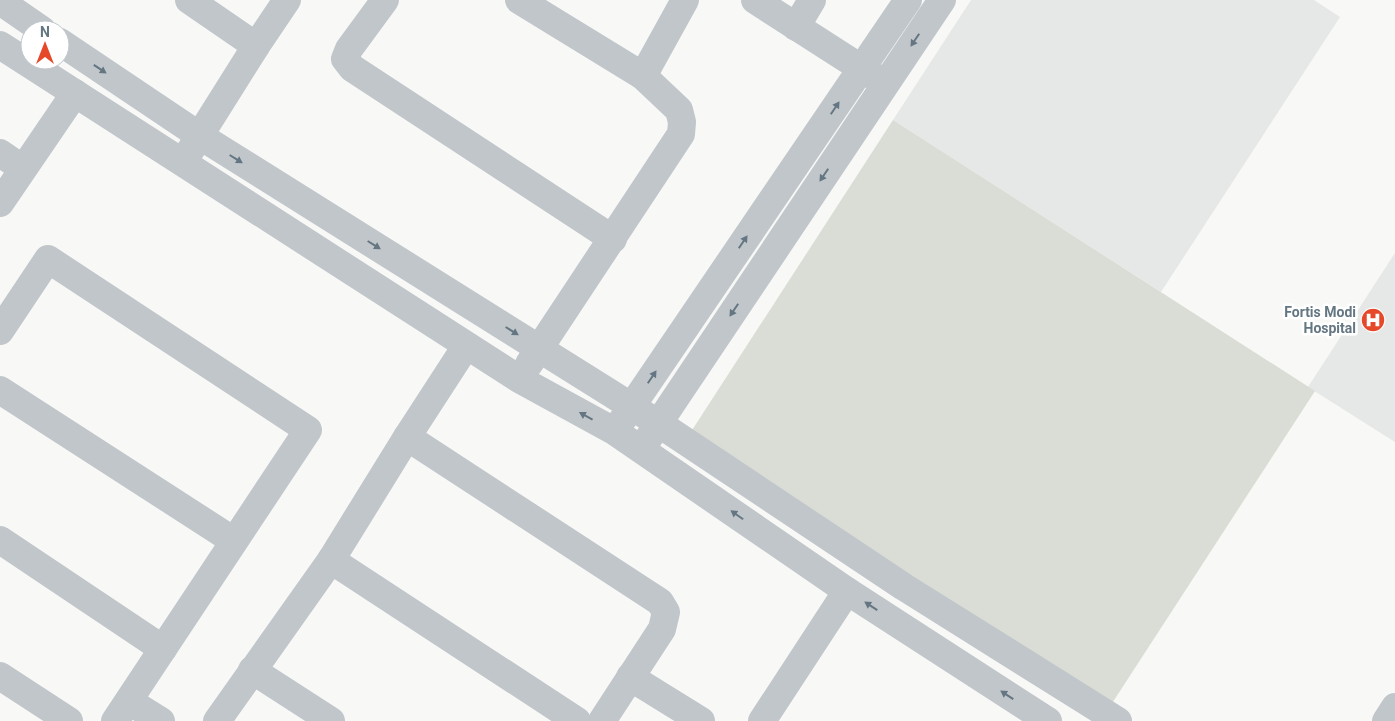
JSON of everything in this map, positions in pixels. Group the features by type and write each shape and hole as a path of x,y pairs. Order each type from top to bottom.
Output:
{"street":[{"path":"189,0 256,46"},
{"path":"183,163 287,0"},
{"path":"385,0 349,49 345,59 352,68 613,238"},
{"path":"518,0 643,76 679,110 682,122 681,134 518,379"},
{"path":"643,76 686,0"},
{"path":"755,0 885,84"},
{"path":"796,26 812,0"},
{"path":"614,431 908,0"},
{"path":"641,449 942,0"},
{"path":"0,2 27,20"},
{"path":"0,45 518,379 614,431 848,591 1048,721"},
{"path":"70,49 200,136 632,406 904,587 1118,721"},
{"path":"0,202 75,93"},
{"path":"0,153 22,168"},
{"path":"0,331 48,259 308,430 122,711 161,721"},
{"path":"217,721 331,560 406,437 466,346"},
{"path":"0,390 234,542"},
{"path":"406,437 660,602 666,612 662,629 602,721"},
{"path":"0,540 163,649"},
{"path":"331,560 577,721"},
{"path":"762,721 848,591"},
{"path":"252,670 331,721"},
{"path":"0,676 70,721"},
{"path":"630,677 700,721"},
{"path":"1386,721 1395,707"}],"shaded area":[{"path":"971,0 1314,0 1340,17 1161,292 893,120"},
{"path":"893,120 1315,391 1107,711 685,441"},
{"name":"Fortis Modi Hospital","path":"1395,253 1395,442 1308,387"}],"place":[{"name":"Fortis Modi Hospital","path":"1373,320"}]}
